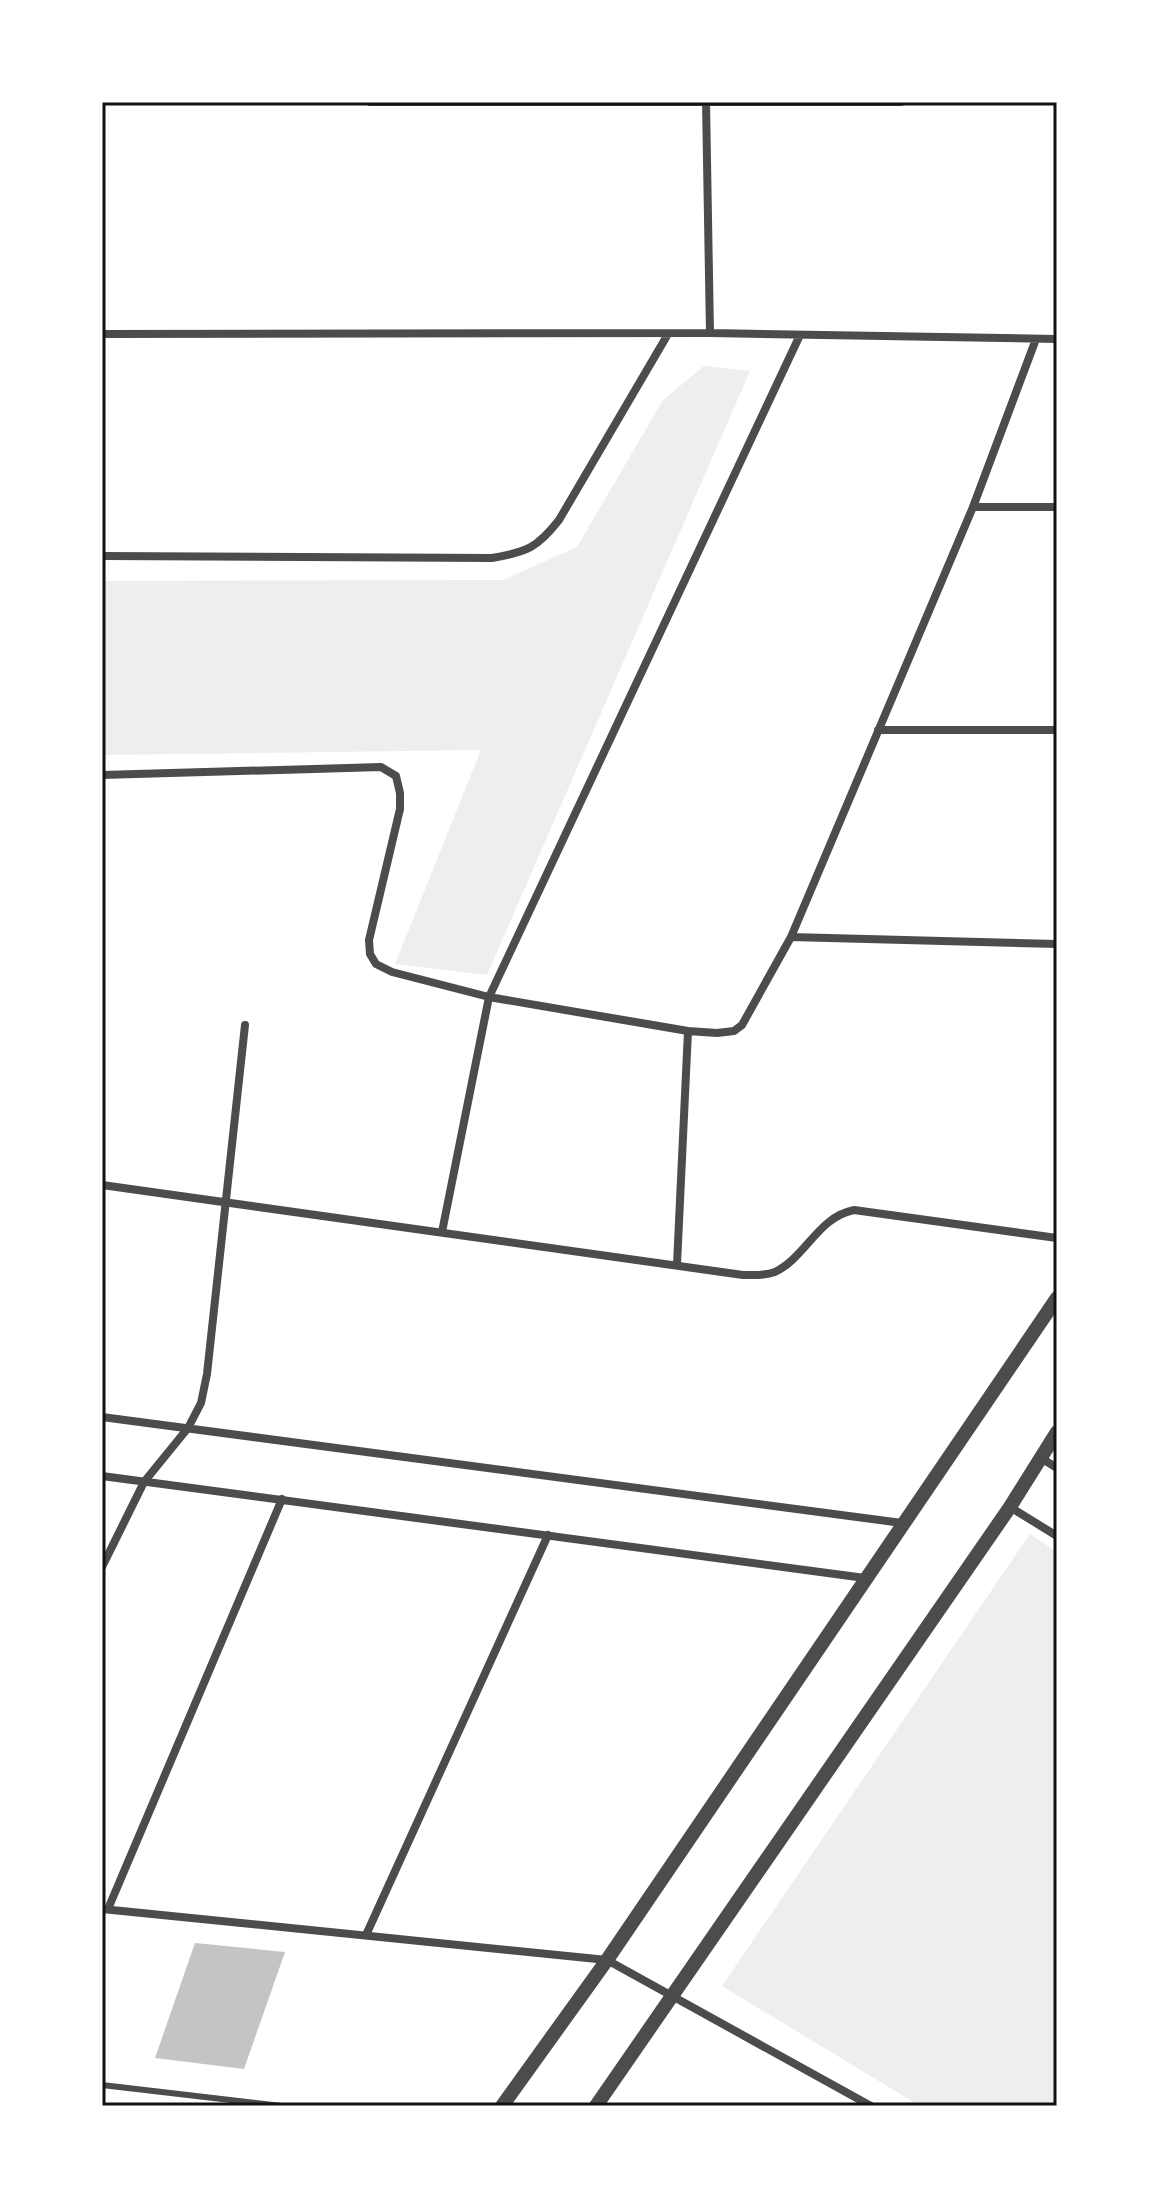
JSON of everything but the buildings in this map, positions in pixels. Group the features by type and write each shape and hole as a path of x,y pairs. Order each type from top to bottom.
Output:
{"street":[{"path":"370,102 901,102"},
{"path":"706,103 710,333"},
{"path":"102,334 710,333 1057,339"},
{"path":"102,556 492,558 519,553 542,541 559,520 668,334"},
{"path":"442,1232 489,997 800,335"},
{"path":"102,775 381,767 396,776 400,809 369,940 370,954 376,964 392,972 489,997 688,1031 734,1031 742,1025 791,937 973,507 1036,339"},
{"path":"973,507 1057,507"},
{"path":"878,730 1057,730"},
{"path":"791,937 1057,944"},
{"path":"102,1567 144,1482 188,1428 201,1403 207,1374 245,1025"},
{"path":"677,1264 688,1031"},
{"path":"102,1185 743,1275 777,1271 840,1212 854,1210 1057,1238"},
{"path":"502,2106 607,1960 1057,1298"},
{"path":"102,1417 902,1523"},
{"path":"596,2106 1010,1507 1057,1432"},
{"path":"1041,1458 1057,1468"},
{"path":"102,1476 865,1578"},
{"path":"282,1499 105,1909 607,1960 871,2106"},
{"path":"1010,1507 1057,1536"},
{"path":"366,1935 548,1535"}],"lane":[{"path":"102,2085 282,2106"}],"shaded area":[{"path":"704,366 750,371 487,975 395,964 481,750 102,755 102,581 503,580 577,547 663,400"},
{"path":"1030,1534 1057,1552 1057,2106 920,2106 722,1986"}]}
